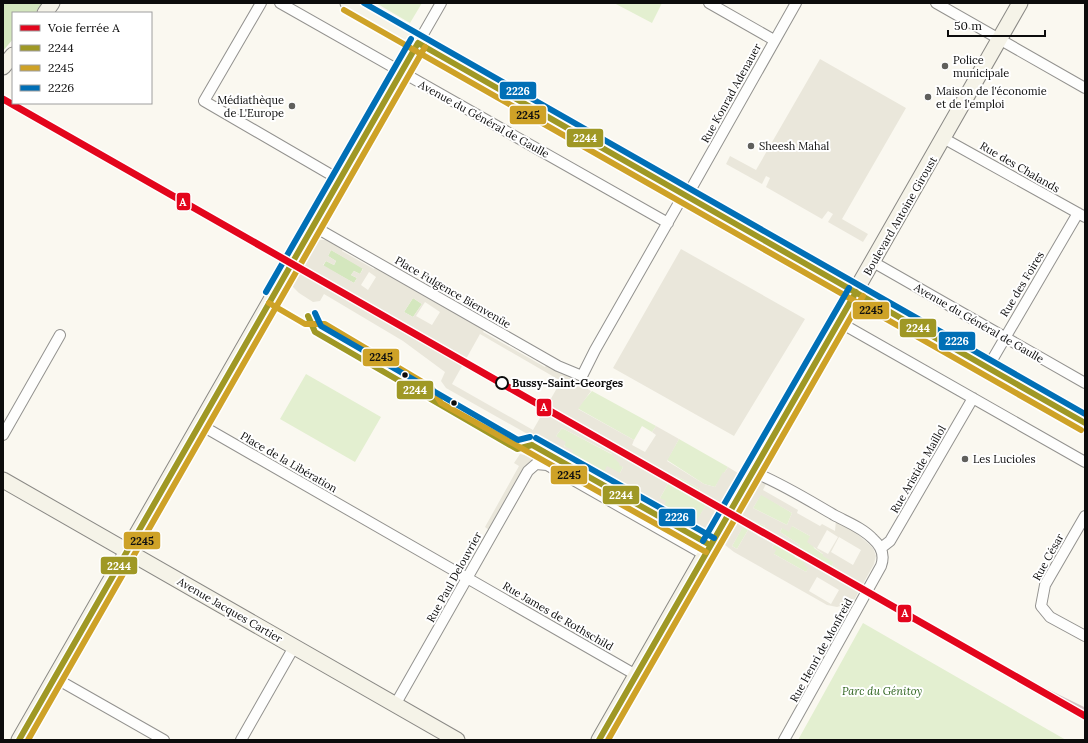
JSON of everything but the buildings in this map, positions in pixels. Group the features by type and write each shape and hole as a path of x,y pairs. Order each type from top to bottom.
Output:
{"street":[{"path":"46,12 52,3"},
{"path":"261,3 204,101 340,180"},
{"name":"Avenue du Général de Gaulle","path":"280,3 668,223"},
{"path":"348,3 1085,423"},
{"path":"19,740 441,3"},
{"path":"709,3 774,40"},
{"name":"Rue Konrad Adenauer","path":"582,376 595,350 796,3"},
{"path":"936,3 1085,88"},
{"name":"Boulevard Antoine Giroust","path":"599,740 1020,3"},
{"path":"3,67 12,56"},
{"name":"Rue des Chalands","path":"943,138 1082,215"},
{"name":"Rue des Foires","path":"988,367 1082,215"},
{"name":"Place Fulgence Bienvenüe","path":"313,226 558,366 582,376"},
{"name":"Avenue du Général de Gaulle","path":"873,262 1085,383"},
{"path":"839,322 1085,462"},
{"path":"3,435 60,335"},
{"name":"Rue Aristide Maillol","path":"881,548 890,541 973,398"},
{"name":"Place de la Libération","path":"199,424 467,578"},
{"name":"Rue Paul Delouvrier","path":"395,705 528,471 536,464 547,465 705,555"},
{"path":"753,472 772,480 856,527 873,538 881,548"},
{"name":"Avenue Jacques Cartier","path":"3,480 457,740"},
{"name":"Rue César","path":"1085,516 1045,585 1041,606 1050,617 1085,636"},
{"name":"Rue Henri de Monfreid","path":"784,740 881,566 884,556 881,548"},
{"name":"Rue James de Rothschild","path":"467,578 636,675"},
{"path":"241,740 294,647"},
{"path":"55,678 164,740"}],"green space":[{"path":"3,3 43,3 36,12 12,12 12,40 3,51"},
{"path":"376,3 422,3 410,23"},
{"path":"614,3 662,3 652,23"},
{"path":"331,250 363,268 360,274 354,271 351,275 357,278 354,283 323,266 326,261 334,265 336,261 328,256"},
{"path":"413,298 422,304 413,317 404,312"},
{"path":"306,374 381,417 355,462 280,419"},
{"path":"592,391 656,426 652,432 642,426 634,440 577,408"},
{"path":"562,428 613,455 623,467 620,473 604,472 571,453 556,436"},
{"path":"679,439 728,467 715,487 704,484 667,460"},
{"path":"675,475 700,489 699,490 710,496 709,498 679,481 680,479"},
{"path":"669,482 706,505 696,523 664,506 660,498"},
{"path":"732,482 736,484 716,520 712,518"},
{"path":"749,492 753,494 733,530 729,528"},
{"path":"761,494 792,513 787,525 753,508"},
{"path":"751,520 765,526 764,528 778,538 778,540 791,548 795,557 806,563 809,568 806,572 774,554 772,548 774,544 757,534 755,529 749,524"},
{"path":"743,526 748,530 737,549 732,546"},
{"path":"792,526 810,536 814,548 834,562 832,565 842,571 839,575 824,566 822,569 798,548 800,545 780,532 782,528"},
{"name":"Parc du Génitoy","path":"863,623 1066,740 798,740"}],"shaded area":[{"path":"820,59 906,108 842,219 868,234 863,242 828,222 833,214 828,211 822,219 766,187 770,178 766,176 762,184 726,164 730,156 756,170"},
{"path":"318,240 326,240 344,247 342,251 374,269 376,266 485,328 483,332 545,367 547,364 591,391 578,409 634,440 632,445 645,452 656,435 652,432 656,426 679,439 667,461 704,484 715,487 723,472 724,473 728,467 741,475 736,484 732,482 712,517 716,520 712,526 702,531 695,529 446,388 441,381 445,372 403,341 324,294 320,301 313,302 299,293 293,287 292,278 311,243","holes":["331,250 363,269 360,274 354,271 351,275 357,278 354,283 323,265 326,261 334,265 336,261 328,256","369,272 376,277 368,290 361,285","413,298 422,304 413,317 404,312","425,302 440,312 432,325 416,316","480,334 561,381 533,430 452,384","562,428 612,454 612,456 620,464 619,465 623,467 620,473 607,466 604,472 572,453 573,450 564,446 566,442 556,436","675,475 700,489 699,490 709,496 709,498 679,481 680,479","669,482 706,505 695,523 664,506 666,501 660,498"]},
{"path":"681,249 805,319 734,436 613,368"},
{"path":"520,454 540,458 532,460 527,465 489,530 485,527 519,466 514,463"},
{"path":"761,480 767,482 763,490 798,510 797,513 820,526 822,524 835,531 836,520 852,529 873,548 876,556 874,564 853,602 837,607 827,605 734,552 725,545 725,536 729,528 733,530 753,494 749,492 755,482","holes":["761,495 792,513 787,525 753,508","751,520 765,526 764,528 778,538 777,540 791,548 789,551 805,563 804,565 808,568 806,572 774,554 776,550 772,548 774,544 757,535 759,531 749,524","792,526 810,536 807,542 823,554 823,556 833,562 832,565 841,571 839,575 824,566 822,569 812,563 814,559 798,548 800,545 780,532 782,528 789,532","743,527 748,530 737,549 732,546","827,530 838,537 828,554 817,548","839,537 861,550 853,565 831,552","817,577 839,590 831,604 809,591"]}],"railway":[{"path":"1009,672 1085,709"}],"rail line":[{"name":"A","path":"3,99 1085,716"}],"transit line":[{"name":"2226","path":"364,3 1085,414"},
{"name":"2245","path":"344,10 1081,430"},
{"name":"2226","path":"266,292 411,39"},
{"name":"2244","path":"418,43 1085,423"},
{"name":"2244","path":"19,740 418,43"},
{"name":"2245","path":"28,740 425,47"},
{"name":"2226","path":"703,541 849,288"},
{"name":"2244","path":"599,740 856,292"},
{"name":"2245","path":"608,740 863,296"},
{"name":"2245","path":"269,303 305,324 325,324 431,387 441,403 706,552"},
{"name":"2226","path":"315,313 321,326 518,440 530,437"},
{"name":"2244","path":"308,316 315,332 517,449 532,445"},
{"name":"2226","path":"536,438 714,538"},
{"name":"2244","path":"532,445 710,545"}],"place":[{"name":"Police municipale","path":"945,66"},
{"name":"Maison de l'économie et de l'emploi","path":"928,97"},
{"name":"Médiathèque de L'Europe","path":"292,106"},
{"name":"Sheesh Mahal","path":"751,146"},
{"name":"Bussy-Saint-Georges","path":"502,383"},
{"name":"Les Lucioles","path":"965,459"}]}
